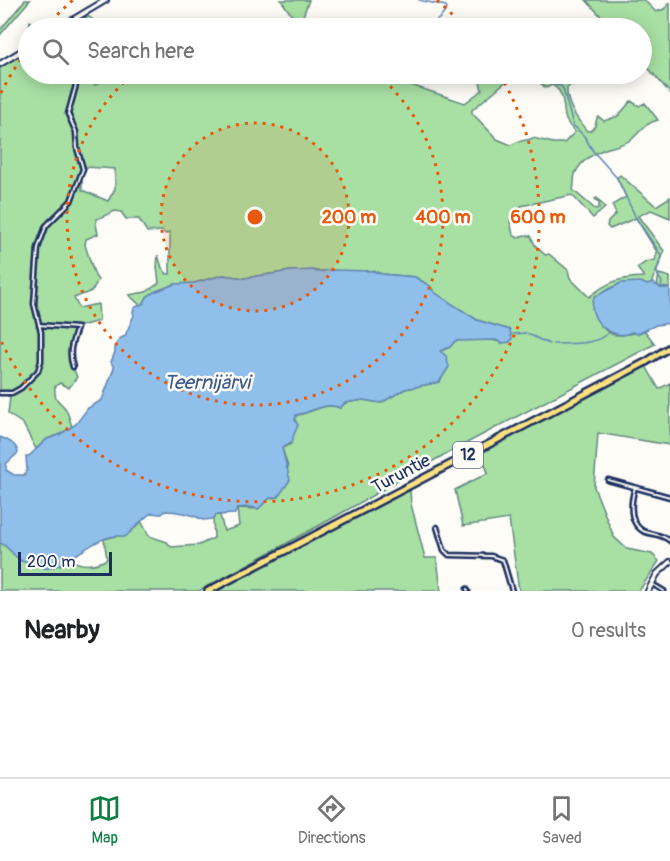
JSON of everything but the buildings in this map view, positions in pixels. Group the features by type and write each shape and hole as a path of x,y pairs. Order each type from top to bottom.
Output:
{"highway":[{"name":"Turuntie","path":"208,591 646,362 670,347"}],"street":[{"path":"76,18 106,0"},
{"path":"0,64 18,53"},
{"path":"0,393 16,391 38,371 41,361 39,325 34,304 38,248 46,226 71,201 83,169 77,148 76,132 68,114 75,84"},
{"path":"39,325 77,328 71,346 70,356 73,367"},
{"path":"608,480 670,497"},
{"path":"635,487 630,503 638,526 641,530 666,537 670,541"},
{"path":"436,527 444,550 449,555 491,556 503,560 512,591"},
{"path":"648,591 657,574 670,562"},
{"path":"652,584 664,591"}],"green space":[{"path":"25,0 30,0 0,35 0,30"},
{"path":"281,0 309,0 303,16 306,18 294,18"},
{"path":"586,0 644,0 656,12 664,9 670,3 670,93 652,72 652,18 603,18"},
{"path":"88,7 89,9 74,18 70,18"},
{"path":"18,56 18,84 408,84 465,103 482,90 480,84 503,84 472,110 472,113 497,139 511,145 533,138 564,143 575,132 566,120 560,92 552,85 546,88 541,84 572,84 567,88 568,100 587,131 595,126 597,118 604,121 618,116 631,101 639,106 645,103 658,120 646,125 629,141 592,155 578,168 573,190 595,209 599,208 599,203 595,199 597,198 605,208 593,218 572,195 521,206 510,221 513,235 518,238 524,235 531,236 535,245 545,255 549,254 568,270 570,278 589,297 615,281 644,277 637,268 646,262 655,260 657,252 636,218 610,229 607,226 616,214 612,205 626,197 617,178 620,175 656,206 670,197 670,218 651,210 638,216 664,251 651,285 621,283 594,297 597,314 606,330 616,335 645,331 655,344 440,457 199,591 0,591 0,543 4,544 21,561 33,562 45,568 64,564 69,558 83,564 93,564 107,559 104,539 130,531 141,521 149,536 167,542 171,547 199,545 214,538 213,519 216,515 220,515 224,531 239,526 237,508 258,509 270,498 279,497 288,467 282,448 291,444 296,415 329,406 340,408 345,403 363,400 381,403 405,389 439,382 447,369 446,361 440,351 450,347 455,341 461,340 485,339 502,343 510,330 477,320 415,277 373,271 291,271 244,278 223,275 194,283 175,284 154,292 140,305 129,295 146,292 159,283 158,255 162,268 170,274 170,232 166,234 162,231 147,232 139,219 126,219 121,212 115,211 97,219 98,234 86,239 85,245 98,280 92,291 74,298 79,308 98,304 99,321 77,327 70,352 77,377 69,388 60,383 55,387 56,397 66,410 72,427 47,439 36,449 23,424 8,414 10,397 0,392 0,67","holes":["86,167 115,169 115,189 108,201 82,190"]},
{"path":"659,274 670,277 670,288 657,287"},
{"path":"646,366 659,389 670,383 670,445 598,433 594,487 614,537 627,549 652,554 659,561 639,591 519,591 509,519 463,526 455,490 488,473 481,453"},
{"path":"410,490 411,504 425,558 437,558 441,591 212,591"}],"water":[{"name":"Teernijärvi","path":"313,270 317,272 373,271 415,277 477,320 510,330 512,339 510,342 502,343 496,340 455,341 450,347 440,351 446,356 449,367 439,382 405,389 381,403 363,400 345,403 340,408 329,406 296,415 295,420 298,425 293,441 282,448 290,480 278,497 270,498 258,509 237,508 235,514 216,515 213,519 203,520 179,512 152,513 125,537 115,536 104,539 52,567 44,568 22,561 0,543 0,437 14,445 18,453 6,464 6,470 14,475 24,475 27,470 26,456 29,456 47,439 59,435 76,424 88,408 102,400 114,368 111,362 115,346 119,339 125,336 134,315 134,308 144,303 147,297 154,292 175,284 194,283 223,275 244,278"},
{"path":"641,282 647,285 653,283 661,288 670,288 670,323 656,325 637,334 632,332 616,334 608,331 597,320 593,312 594,297 621,283"}],"waterway":[{"path":"419,0 446,6 447,9 440,18"},
{"path":"554,84 559,86"},
{"path":"560,84 573,125 617,178 636,218 661,255 657,272 662,281 661,288"},
{"path":"553,344 590,342 609,332"},
{"path":"513,334 526,333 549,344"}]}
